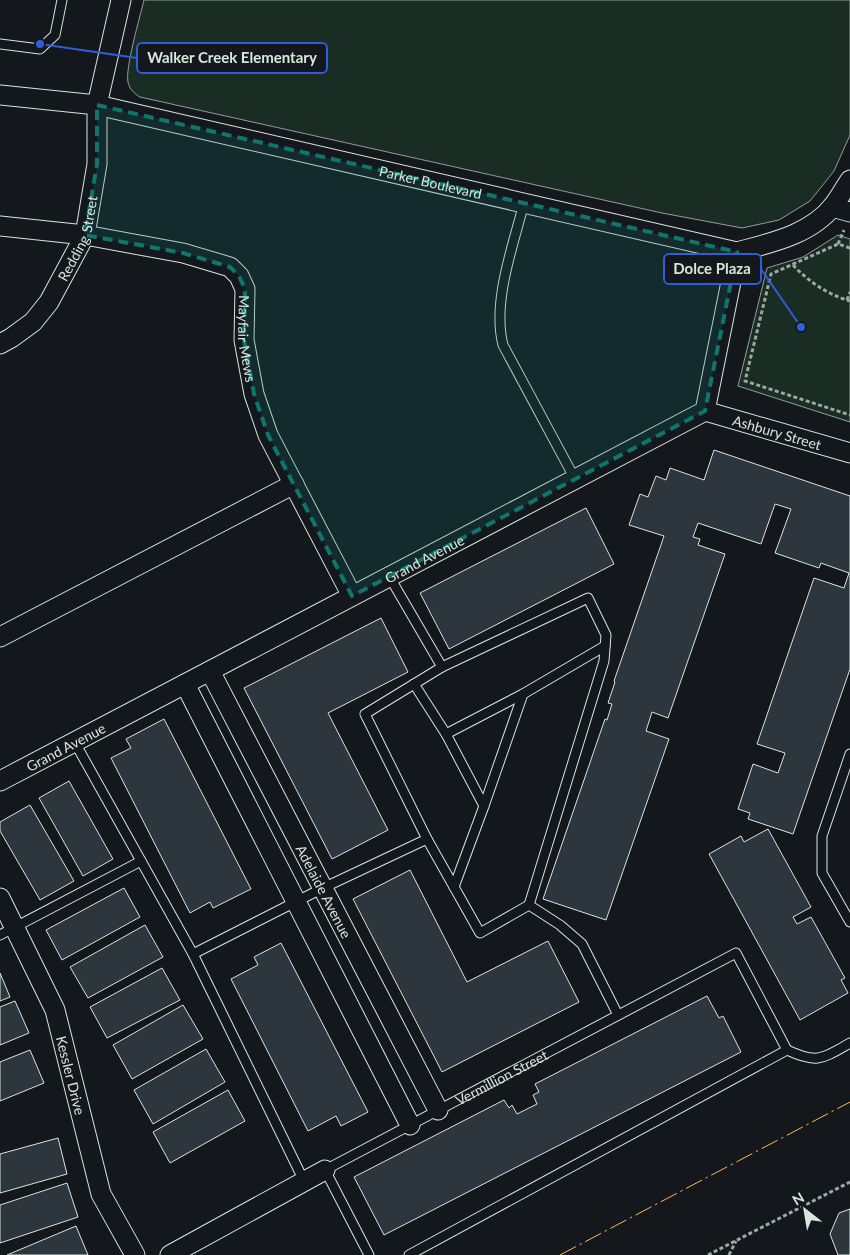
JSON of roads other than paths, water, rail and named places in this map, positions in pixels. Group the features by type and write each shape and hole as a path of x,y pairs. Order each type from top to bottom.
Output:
{"street":[{"name":"Redding Street","path":"0,344 33,322 44,308 66,272 85,235 97,164 97,105 121,0"},
{"name":"Parker Boulevard","path":"0,95 97,105 737,252 782,241 841,210"},
{"path":"841,210 850,180"},
{"name":"Mayfair Mews","path":"0,226 85,235 183,253 230,267 239,276 245,289 244,340 254,394 268,435 352,596"},
{"path":"704,411 737,252"},
{"name":"Grand Avenue","path":"0,781 704,411"},
{"name":"Ashbury Street","path":"704,411 850,453"},
{"path":"0,636 294,484"},
{"name":"Adelaide Avenue","path":"210,671 438,1110"},
{"path":"185,684 410,1125"},
{"name":"Kessler Drive","path":"0,898 7,931 55,1010 102,1194 135,1255"},
{"name":"Vermillion Street","path":"170,1255 325,1170"}],"lane":[{"path":"0,44 40,48 55,35 62,0"},
{"path":"524,203 505,281 499,318 500,333 503,345 575,479"},
{"path":"389,576 442,667"},
{"path":"588,598 606,635 605,646 604,661 529,905 480,933 427,840 366,714 442,667 588,598"},
{"path":"446,734 523,694 605,646"},
{"path":"414,684 446,734 484,806"},
{"path":"454,886 523,694"},
{"path":"74,741 193,954 304,1181"},
{"path":"850,754 822,836 822,873 850,922"},
{"path":"193,954 323,888 427,840"},
{"path":"7,931 141,861"},
{"path":"529,905 560,925 582,944 618,1015"},
{"name":"Vermillion Street","path":"325,1170 736,952 787,1050"},
{"path":"409,1255 787,1050 804,1058 825,1057 850,1043"},
{"path":"325,1170 370,1255"}],"place":[{"name":"Walker Creek Elementary","path":"40,44"},
{"name":"Dolce Plaza","path":"801,327"}]}
